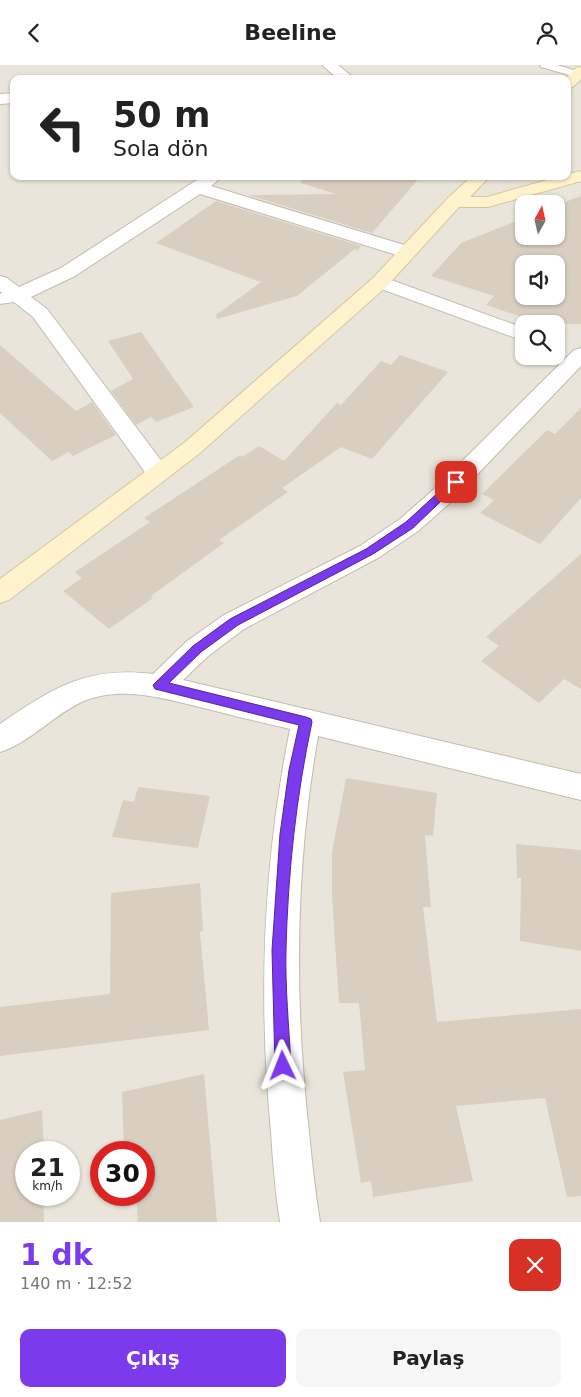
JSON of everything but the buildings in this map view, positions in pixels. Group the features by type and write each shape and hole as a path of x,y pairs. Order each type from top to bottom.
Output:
{"street":[{"path":"329,65 343,75"},
{"path":"10,298 68,272 210,180"},
{"path":"0,593 192,448 380,282 454,202 478,180"},
{"path":"454,202 488,202 567,180"},
{"path":"199,188 407,252"},
{"path":"0,282 10,298 40,313 158,473"},
{"path":"380,282 515,332"},
{"path":"159,685 197,649 234,622 369,552 410,525 442,496 580,355 565,350"},
{"path":"0,740 65,696 90,686 113,681 136,682 159,685 581,787"},
{"path":"300,1222 284,1086 279,950 286,834 306,722"}],"lane":[{"path":"545,65 575,76"}],"shaded area":[{"path":"0,65 581,65 581,1222 0,1222"}],"route":[{"path":"283,1066 279,950 286,834 306,722 159,685 197,649 234,622 369,552 410,525 456,482"}]}
